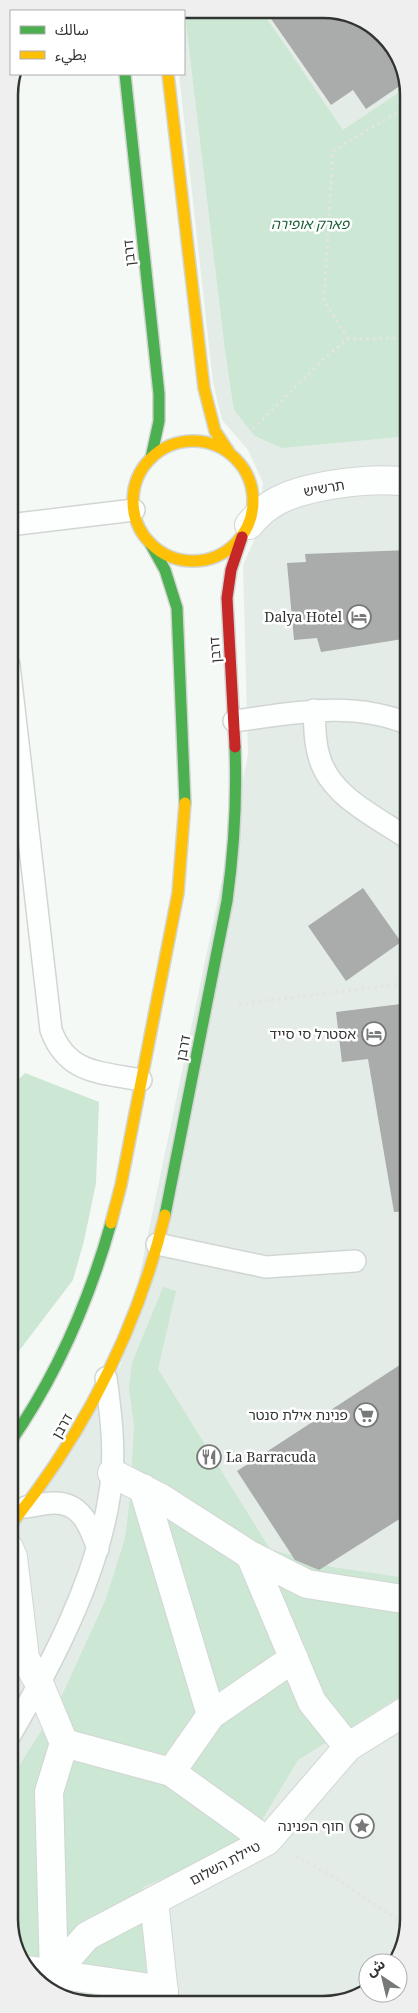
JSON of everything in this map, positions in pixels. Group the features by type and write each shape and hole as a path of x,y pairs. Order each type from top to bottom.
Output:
{"street":[{"name":"דרבן","path":"125,75 159,394 159,422 151,458"},
{"path":"150,543 174,558 202,561 220,555 245,531 254,498 250,481 242,465 229,452 215,431 204,388 168,75"},
{"path":"18,1431 54,1370 105,1244 121,1185 178,893 186,790 177,608 165,570 139,528 134,510 136,482 151,458 167,447 185,441 204,442 229,452"},
{"name":"תרשיש","path":"245,531 273,504 294,494 370,480 400,482"},
{"name":"דרבן","path":"18,1516 66,1451 106,1378 128,1330 157,1244 170,1197 227,901 232,863 236,791 227,598 231,570 245,531"},
{"path":"112,1473 143,1488 250,1555 307,1584 400,1599"},
{"path":"143,1488 211,1715"},
{"path":"250,1555 312,1702 348,1747"},
{"path":"18,1599 25,1658 39,1683 64,1743 49,1792 49,1980 165,1996 154,1901"},
{"path":"171,1772 211,1715 294,1658"},
{"name":"טיילת השלום","path":"49,1980 87,1936 267,1840 348,1747 400,1715"},
{"path":"64,1743 171,1772 267,1840"}],"lane":[{"path":"18,524 134,510"},
{"path":"314,710 317,749 328,776 349,798 400,834"},
{"path":"234,721 314,710 360,710 400,721"},
{"path":"18,745 50,1030 55,1043 66,1057 74,1063 86,1069 141,1080"},
{"path":"157,1244 266,1267 355,1260"},
{"path":"18,1721 39,1683 73,1611 98,1549 107,1509 112,1473 112,1441 106,1378"},
{"path":"26,1507 55,1503 71,1506 84,1517 98,1549"}],"path":[{"path":"348,339 324,300 333,151 400,110"},
{"path":"229,452 328,355 348,339 400,338"},
{"path":"206,1008 400,984"},
{"path":"267,1840 334,1877 400,1921"}],"shaded area":[{"path":"185,18 324,18 349,22 371,33 388,52 393,60 400,84 399,1934 392,1953 358,1953 358,1988 334,1995 94,1996 64,1989 22,1944 18,1929 18,1526 121,1364 248,755 243,565 256,536 263,483 248,450 222,420 213,382 179,75 185,75"}],"green space":[{"name":"פארק אופירה","path":"185,18 266,18 343,130 400,92 400,437 282,448 255,436 234,410 225,350"},
{"path":"25,1073 99,1102 96,1183 84,1241 73,1280 18,1352 18,1080"},
{"path":"163,1287 176,1291 158,1369 270,1549 332,1567 400,1578 400,1697 298,1760 248,1843 143,1887 147,1996 94,1996 69,1991 52,1983 33,1966 25,1953 20,1939 18,1929 18,1768 58,1704 106,1599 125,1538 130,1499 134,1427 129,1387 132,1363"}],"building":[{"path":"270,18 339,19 371,33 388,52 393,60 400,86 366,109 353,90 331,105"},
{"path":"400,550 400,639 321,652 317,638 294,640 287,563 306,562 305,554"},
{"path":"363,888 400,943 346,981 308,926"},
{"path":"400,1004 400,1212 394,1212 368,1059 342,1062 336,1012"},
{"name":"פנינת אילת סנטר","path":"400,1365 400,1519 319,1570 295,1560 237,1471"}],"traffic: fast":[{"path":"125,75 159,394 159,421 151,458"},
{"path":"150,543 165,570 177,608 185,803"},
{"path":"165,1215 227,901 234,824 235,747"},
{"path":"18,1430 42,1392 69,1338 92,1281 111,1223"}],"traffic: slow":[{"path":"168,75 204,388 215,431 229,452"},
{"path":"193,441 216,445 236,458 249,478 253,501 249,524 236,544 216,557 193,561 170,557 150,544 137,524 133,501 137,478 150,458 170,445 193,441"},
{"path":"111,1223 121,1185 178,893 185,803"},
{"path":"18,1515 61,1456 104,1380 123,1340 139,1299 165,1215"}],"traffic: jam":[{"path":"235,747 227,598 231,570 242,537"}],"place":[{"name":"Dalya Hotel","path":"359,617"},
{"name":"אסטרל סי סייד","path":"374,1034"},
{"name":"פנינת אילת סנטר","path":"366,1415"},
{"name":"La Barracuda","path":"209,1457"},
{"name":"חוף הפנינה","path":"362,1826"}]}
